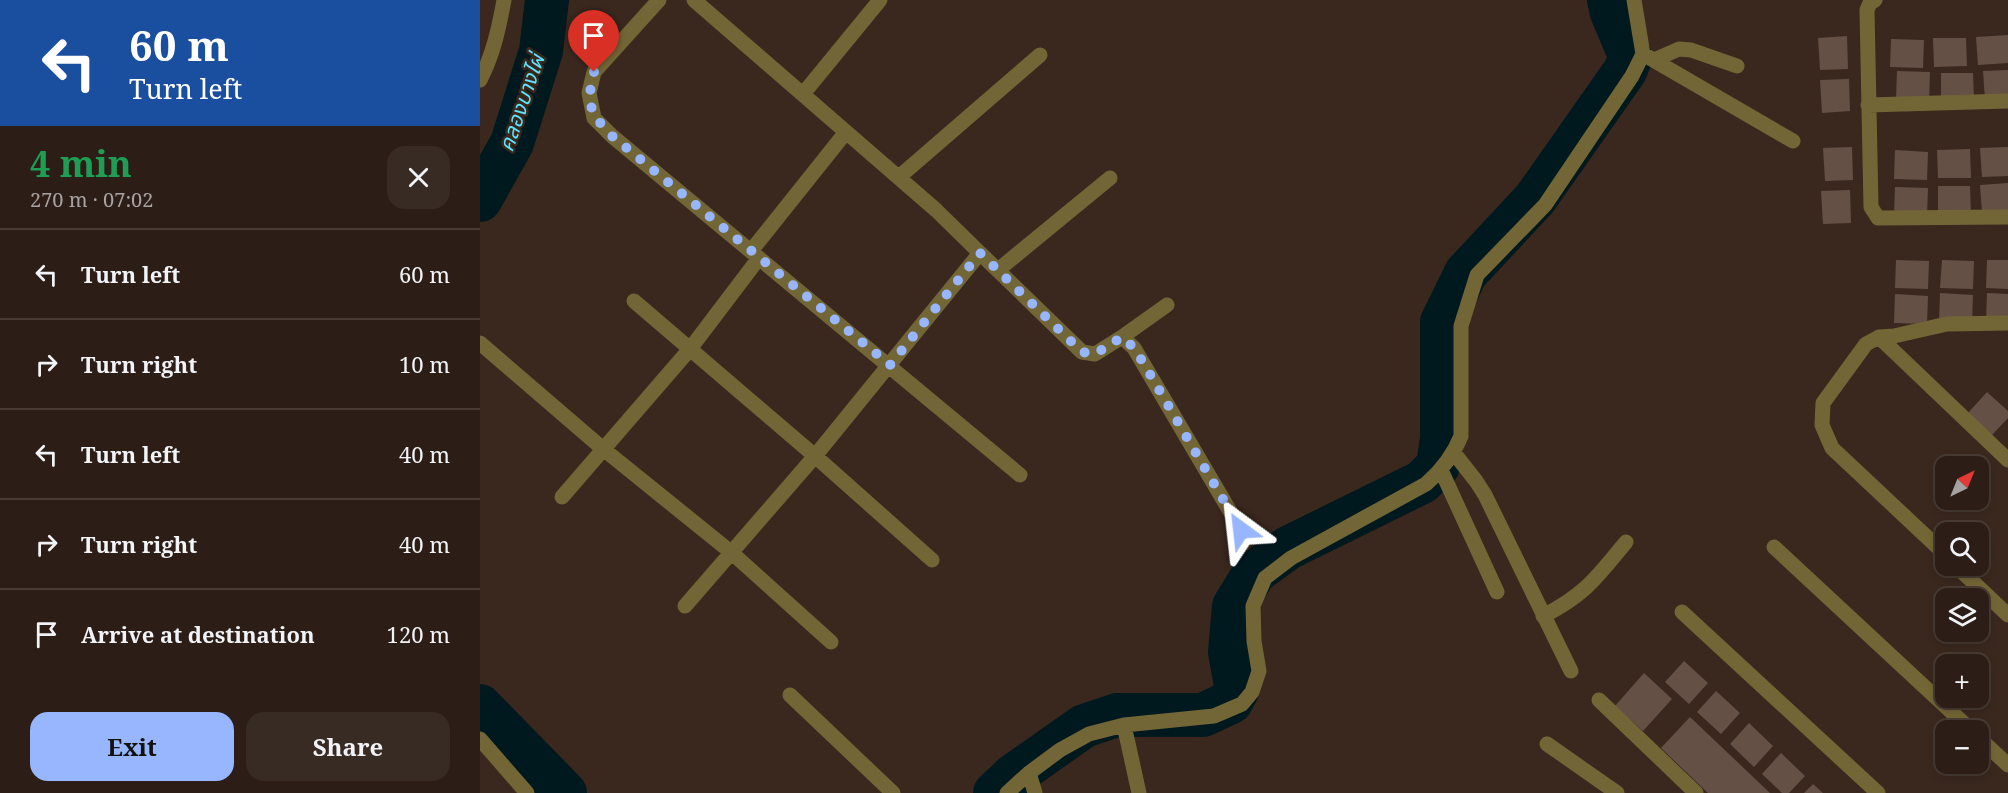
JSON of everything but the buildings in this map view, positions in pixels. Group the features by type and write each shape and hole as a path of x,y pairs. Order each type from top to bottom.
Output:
{"street":[{"path":"480,80 489,63 498,34 504,0"},
{"path":"659,0 594,72 589,93 594,118 612,136 1020,475"},
{"path":"694,0 936,210 1082,352 1095,354 1167,305"},
{"path":"803,94 880,0"},
{"path":"1634,0 1649,57 1793,141"},
{"path":"1875,0 1870,3 1867,10 1871,207 1878,218 2008,217"},
{"path":"1007,793 1060,750 1089,734 1124,725 1214,716 1242,704 1252,692 1259,671 1254,641 1253,606 1265,578 1291,558 1426,484 1454,453 1461,436 1461,326 1477,275 1545,205 1632,76 1649,57 1679,49 1691,50 1737,66"},
{"path":"899,177 1040,55"},
{"path":"1868,105 2008,101"},
{"path":"562,497 690,349 755,254 846,132"},
{"path":"998,270 1110,178"},
{"path":"686,606 815,456 980,253"},
{"path":"634,301 932,560"},
{"path":"1935,545 1832,448 1822,425 1823,403 1866,344 1879,337 1894,336 1947,324 2008,324"},
{"path":"1122,337 1139,356 1241,530"},
{"path":"1879,337 2008,460"},
{"path":"480,343 602,448 732,553 831,642"},
{"path":"1454,453 1485,495 1571,672"},
{"path":"1441,470 1497,592"},
{"path":"1544,616 1568,604 1591,585 1626,542"},
{"path":"1774,547 1960,720"},
{"path":"1967,576 2008,615"},
{"path":"1682,612 1878,793"},
{"path":"790,695 893,793"},
{"path":"1599,700 1696,793"},
{"path":"1124,725 1139,793"},
{"path":"480,739 527,793"},
{"path":"1547,744 1617,793"},
{"path":"1989,747 2008,765"},
{"path":"1029,773 1035,793"}],"waterway":[{"name":"คลองบางไผ่","path":"480,200 512,143 541,51 547,0"},
{"path":"995,793 1013,776 1084,726 1117,715 1203,715 1231,702 1237,691 1230,652 1234,606 1255,572 1288,548 1422,482 1438,466 1442,438 1442,322 1466,273 1535,199 1625,71 1630,59 1629,53 1609,0"},
{"name":"คลองบางไผ่","path":"480,706 565,793"}],"route":[{"path":"594,72 589,93 594,118 612,136 890,365 980,253 1082,352 1095,354 1122,337 1134,348 1144,364 1241,530"}]}
